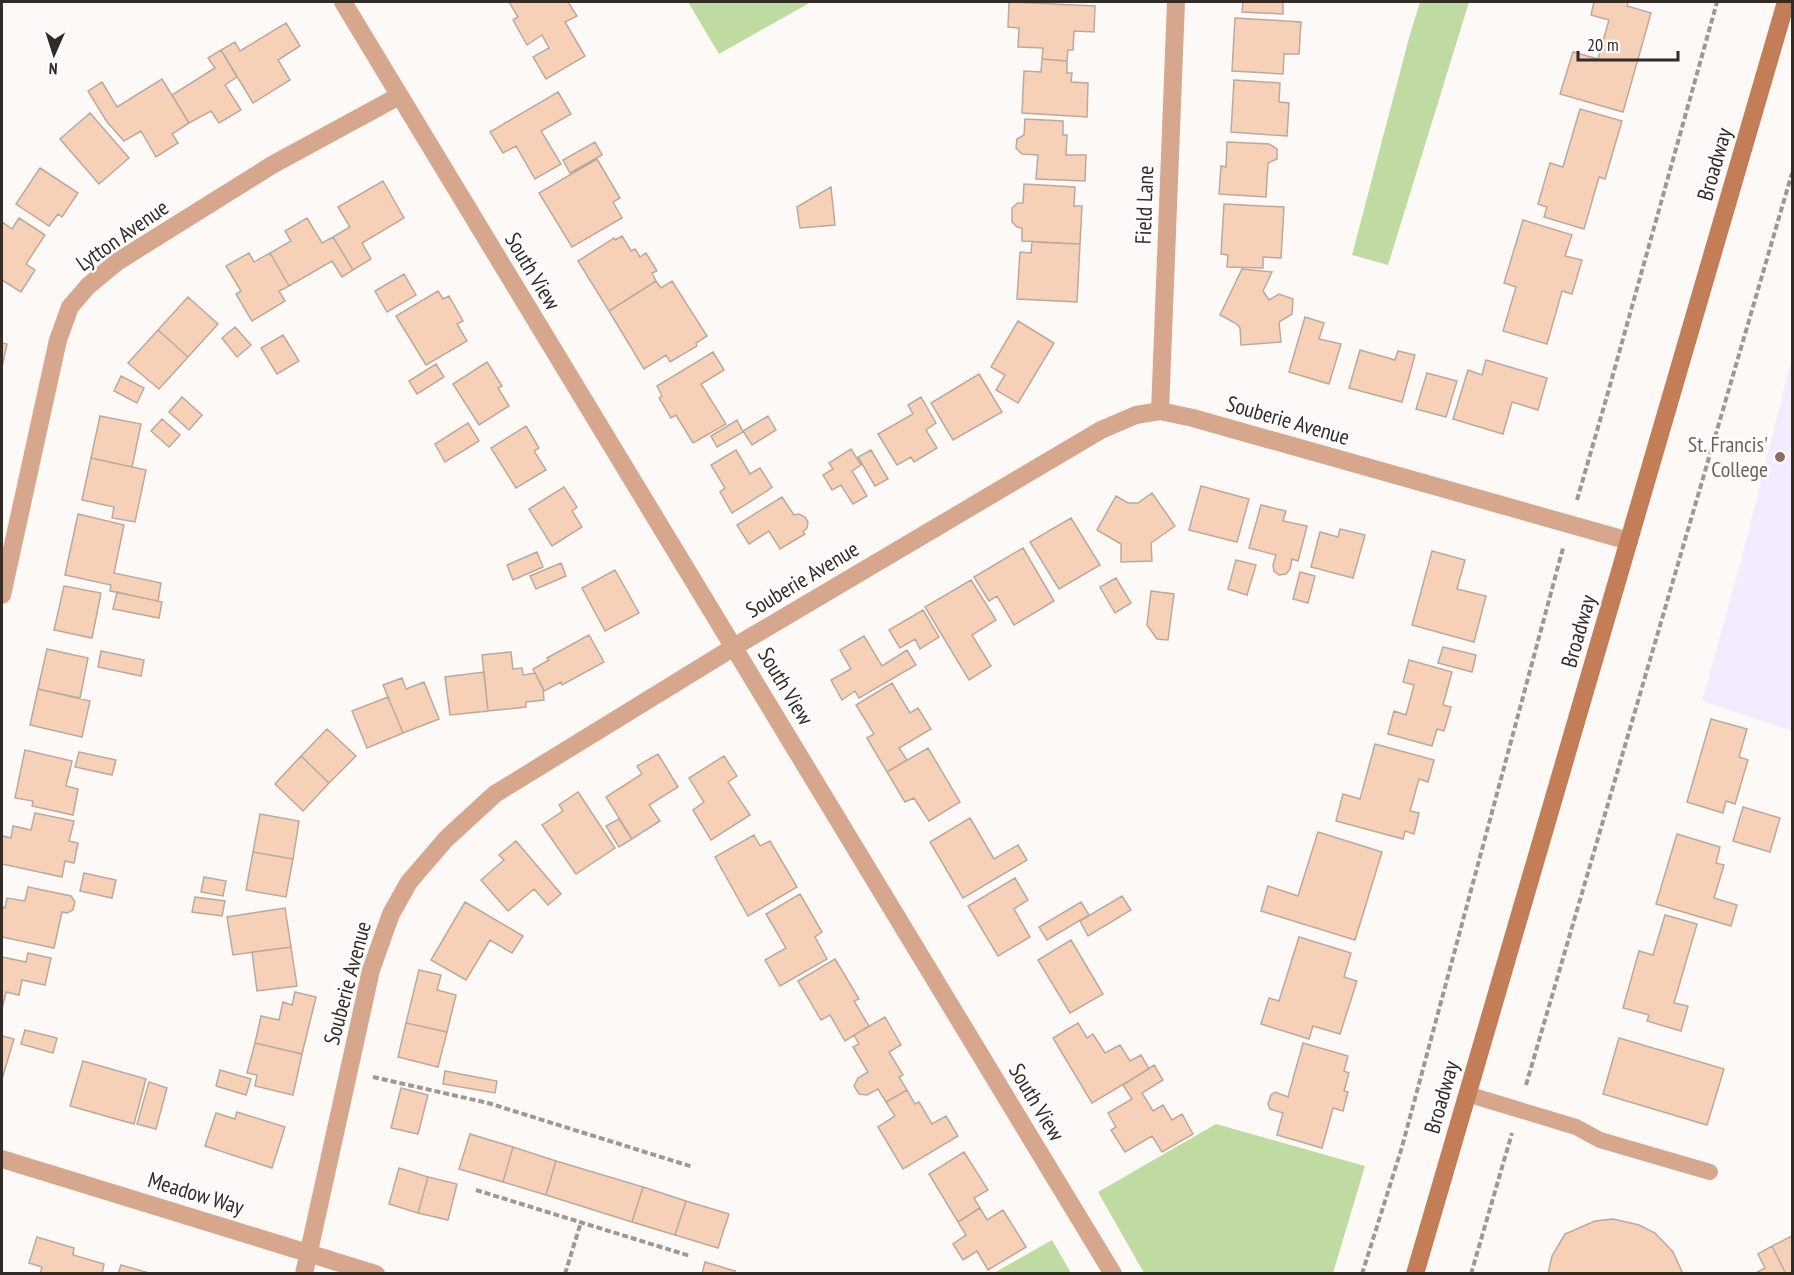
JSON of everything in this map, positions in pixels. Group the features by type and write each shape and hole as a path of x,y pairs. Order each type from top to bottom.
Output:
{"street":[{"name":"South View","path":"343,2 1113,1274"},
{"name":"Field Lane","path":"1160,411 1176,2"},
{"name":"Broadway","path":"1415,1274 1786,2"},
{"name":"Lytton Avenue","path":"2,595 56,350 70,307 88,286 117,262 272,165 399,96"},
{"name":"Souberie Avenue","path":"304,1274 371,970 391,914 408,882 436,849 495,794 734,647 1101,430 1136,415 1160,411 1193,418 1629,541"},
{"name":"Meadow Way","path":"2,1160 376,1274"}],"lane":[{"path":"1467,1094 1576,1127 1600,1140 1710,1172"}],"path":[{"path":"1362,1274 1402,1147 1570,524 1717,2"},
{"path":"1471,1274 1792,173"},
{"path":"349,1071 488,1103 693,1167"},
{"path":"476,1190 690,1256"},
{"path":"565,1274 581,1222"}],"shaded area":[{"name":"St. Francis' College","path":"1792,357 1792,731 1702,701 1742,557"}],"green space":[{"path":"688,2 811,2 719,54"},
{"path":"1420,2 1469,2 1388,265 1352,255"},
{"path":"1216,1124 1365,1166 1333,1273 1144,1273 1098,1192"},
{"path":"1052,1240 1071,1273 994,1273"}],"building":[{"path":"509,2 568,2 577,16 565,22 585,56 546,79 533,57 549,48 542,35 527,45 513,20 518,17"},
{"path":"1009,2 1095,6 1094,32 1074,31 1073,50 1068,50 1067,61 1042,59 1043,48 1018,47 1019,28 1008,27"},
{"path":"1243,2 1283,2 1283,14 1242,12"},
{"path":"1594,2 1628,2 1627,6 1651,13 1623,112 1560,94 1573,52 1598,59 1609,20 1591,15"},
{"path":"1235,18 1301,22 1299,54 1284,54 1283,74 1232,71"},
{"path":"286,23 300,46 278,60 290,80 253,103 221,50 235,42 240,51"},
{"path":"221,50 237,77 225,85 241,110 219,123 211,111 189,123 172,95 215,68 208,58"},
{"path":"1042,59 1067,61 1067,73 1072,73 1071,82 1088,83 1087,117 1022,113 1024,71 1041,72"},
{"path":"162,79 189,123 172,134 178,143 156,157 141,131 124,141 107,122 88,91 102,82 117,107"},
{"path":"1234,80 1280,83 1279,102 1289,103 1287,136 1231,132"},
{"path":"558,92 571,114 541,131 561,164 535,179 516,146 503,153 490,132"},
{"path":"1580,109 1622,121 1605,179 1599,177 1584,229 1544,217 1547,207 1538,204 1550,163 1563,167"},
{"path":"90,113 129,158 99,184 60,139"},
{"path":"1025,119 1063,121 1063,135 1067,135 1066,155 1086,155 1085,181 1036,179 1038,155 1022,154 1016,148 1017,139 1024,135"},
{"path":"595,142 602,155 570,173 563,160"},
{"path":"1227,142 1269,144 1277,149 1277,159 1268,163 1266,197 1219,194 1221,166 1226,167"},
{"path":"597,159 620,198 613,202 622,218 572,247 539,193"},
{"path":"40,168 78,193 62,217 58,214 49,226 16,204"},
{"path":"383,181 404,218 362,243 371,259 353,270 333,237 350,227 338,207"},
{"path":"1024,184 1075,187 1074,206 1082,206 1080,244 1022,241 1022,228 1012,222 1012,208 1018,203 1023,203"},
{"path":"831,187 835,225 800,228 797,207"},
{"path":"1224,204 1284,207 1281,258 1263,257 1263,268 1227,267 1228,255 1221,254"},
{"path":"19,218 45,235 26,264 35,270 21,292 2,280 2,222 12,229"},
{"path":"307,218 322,243 333,237 353,270 342,277 332,261 289,286 270,253 291,241 285,231"},
{"path":"1523,220 1572,235 1565,256 1582,260 1572,294 1562,291 1547,344 1503,331 1516,287 1504,283"},
{"path":"622,236 631,251 635,249 640,257 646,253 657,271 652,273 656,281 609,311 578,261 614,238 615,240"},
{"path":"1032,242 1080,244 1077,302 1017,299 1020,252 1031,253"},
{"path":"249,253 254,262 270,253 289,286 279,291 285,301 252,321 236,294 241,291 226,266"},
{"path":"1242,269 1272,272 1263,291 1269,300 1279,294 1293,299 1292,314 1279,322 1281,342 1241,345 1240,328 1220,315"},
{"path":"404,274 416,295 387,312 375,291"},
{"path":"656,281 661,288 672,281 707,336 696,343 697,346 670,362 666,355 644,369 609,311"},
{"path":"438,291 443,299 449,296 463,321 457,324 467,341 426,365 396,316"},
{"path":"188,297 218,324 188,357 158,330"},
{"path":"1305,317 1324,323 1319,339 1341,344 1329,384 1289,372"},
{"path":"1018,321 1054,343 1018,403 996,390 1005,375 991,367"},
{"path":"235,327 251,345 237,357 222,338"},
{"path":"158,330 188,357 159,389 128,363"},
{"path":"283,335 299,361 277,374 261,348"},
{"path":"2,343 7,344 2,367"},
{"path":"1360,350 1395,360 1398,351 1415,355 1402,402 1349,388"},
{"path":"713,352 724,370 701,384 726,424 693,443 676,415 671,418 659,398 662,396 657,386"},
{"path":"1486,360 1547,378 1538,410 1512,402 1503,434 1453,419 1468,370 1482,375"},
{"path":"487,362 502,386 498,388 509,406 479,425 453,384"},
{"path":"436,364 444,377 417,394 409,381"},
{"path":"1427,373 1457,381 1446,417 1416,409"},
{"path":"979,374 1002,412 953,440 931,403"},
{"path":"121,376 144,388 137,403 114,391"},
{"path":"182,397 202,415 189,430 169,412"},
{"path":"921,397 936,423 926,430 937,448 914,462 911,457 897,465 878,434 913,414 908,405"},
{"path":"100,416 141,424 132,467 91,458"},
{"path":"768,416 776,430 752,445 743,431"},
{"path":"162,419 180,435 169,447 151,431"},
{"path":"737,420 743,432 717,447 711,436"},
{"path":"468,423 479,441 445,462 435,444"},
{"path":"526,426 539,448 534,451 546,470 516,488 491,448"},
{"path":"851,449 861,465 852,471 867,496 853,504 841,485 832,490 823,475 833,469 829,463"},
{"path":"736,450 750,474 760,468 772,487 732,513 720,492 725,488 711,465"},
{"path":"871,450 888,479 875,486 858,457"},
{"path":"91,458 146,470 135,522 112,518 114,507 82,500"},
{"path":"1201,486 1249,499 1237,542 1189,530"},
{"path":"564,487 577,507 572,511 582,527 552,546 529,509"},
{"path":"1152,493 1175,526 1151,543 1152,561 1121,562 1121,544 1097,530 1116,496 1128,503 1138,503"},
{"path":"782,497 794,515 799,514 805,517 808,522 803,532 805,534 780,549 769,531 749,544 737,525"},
{"path":"1261,505 1286,511 1283,521 1307,526 1298,561 1292,559 1290,569 1286,574 1279,575 1274,571 1276,555 1249,548"},
{"path":"78,514 124,525 114,573 161,583 158,601 110,591 111,585 65,575"},
{"path":"1071,518 1100,565 1059,589 1030,542"},
{"path":"1340,529 1365,535 1353,578 1311,567 1320,532 1338,537"},
{"path":"1023,548 1054,601 1014,625 997,596 989,601 974,577"},
{"path":"1432,551 1465,560 1457,589 1486,596 1474,642 1412,625"},
{"path":"537,552 543,567 513,580 507,565"},
{"path":"1236,560 1256,565 1247,595 1228,589"},
{"path":"561,563 566,576 536,589 530,576"},
{"path":"615,570 639,613 605,631 582,588"},
{"path":"1300,572 1315,576 1308,603 1293,599"},
{"path":"1116,578 1131,603 1115,613 1100,587"},
{"path":"971,580 996,620 972,635 991,666 969,680 925,607"},
{"path":"64,586 101,593 92,638 54,630"},
{"path":"1151,591 1174,594 1168,640 1157,639 1147,625"},
{"path":"117,592 162,602 159,618 113,609"},
{"path":"923,610 939,637 920,649 915,639 900,648 889,630"},
{"path":"589,635 604,662 562,685 561,682 544,691 533,669 549,660 547,658"},
{"path":"864,636 882,666 907,650 916,665 859,698 855,691 842,700 831,680 851,669 840,650"},
{"path":"1443,647 1476,655 1472,672 1438,663"},
{"path":"47,649 88,658 80,698 38,689"},
{"path":"101,651 144,660 141,676 98,667"},
{"path":"511,652 513,669 522,668 523,675 535,673 543,688 544,700 526,702 526,707 488,711 482,655"},
{"path":"1409,660 1452,672 1443,705 1451,707 1444,731 1437,729 1432,746 1388,734 1394,711 1406,715 1414,685 1403,682"},
{"path":"484,672 488,711 450,715 445,677"},
{"path":"402,678 406,689 424,682 439,719 403,733 383,685"},
{"path":"892,683 910,713 918,708 931,729 899,748 907,760 887,772 867,738 874,734 856,705"},
{"path":"38,689 90,701 82,737 30,725"},
{"path":"388,697 403,733 367,748 352,711"},
{"path":"1711,719 1747,729 1739,757 1748,760 1735,804 1726,801 1723,813 1687,802"},
{"path":"327,729 356,756 329,783 301,756"},
{"path":"1375,744 1434,760 1428,782 1419,779 1410,811 1419,813 1414,834 1405,831 1403,839 1336,821 1343,794 1360,799"},
{"path":"928,748 960,802 929,821 914,798 905,802 887,772"},
{"path":"25,750 72,761 66,786 78,789 73,815 32,806 33,801 15,798"},
{"path":"79,752 116,760 112,775 75,767"},
{"path":"658,754 678,787 649,805 660,821 632,839 606,797 642,774 637,766"},
{"path":"301,756 329,783 303,811 275,784"},
{"path":"724,756 737,776 728,782 750,815 711,840 693,810 704,802 689,778"},
{"path":"578,792 615,848 576,874 542,825 563,811 559,805"},
{"path":"1743,807 1780,818 1770,852 1733,841"},
{"path":"35,813 74,821 69,841 78,843 74,863 65,861 62,877 2,864 2,836 11,838 13,826 31,830"},
{"path":"260,814 299,821 293,859 253,852"},
{"path":"970,818 994,859 1018,845 1027,860 963,898 930,842"},
{"path":"619,819 632,839 619,847 606,826"},
{"path":"1318,832 1382,852 1355,940 1261,911 1268,886 1298,896"},
{"path":"1677,834 1720,847 1716,863 1724,865 1714,898 1737,905 1731,926 1656,904"},
{"path":"754,835 760,846 770,841 797,887 748,916 715,857"},
{"path":"516,841 561,894 548,905 534,889 508,911 481,880 504,860 499,855"},
{"path":"253,852 293,859 286,897 246,890"},
{"path":"84,873 116,880 112,898 80,891"},
{"path":"204,877 226,881 223,896 201,892"},
{"path":"1015,878 1028,900 1014,909 1030,937 998,956 968,906"},
{"path":"28,887 71,896 75,902 73,910 67,913 62,912 54,948 2,937 2,907 5,908 7,898 25,901"},
{"path":"800,894 822,932 815,937 827,959 780,986 765,960 786,948 766,914"},
{"path":"1122,896 1131,910 1088,936 1080,921"},
{"path":"195,897 225,901 222,916 192,912"},
{"path":"465,902 523,936 512,953 490,940 466,980 431,960"},
{"path":"1081,902 1089,915 1047,940 1039,927"},
{"path":"285,908 291,947 233,955 227,917"},
{"path":"1665,915 1697,924 1674,1003 1688,1006 1681,1031 1647,1021 1649,1015 1623,1008 1639,951 1653,955"},
{"path":"1299,937 1351,953 1344,977 1357,981 1340,1034 1313,1026 1309,1039 1261,1024 1269,998 1279,1001"},
{"path":"1071,940 1103,994 1070,1013 1038,960"},
{"path":"291,947 297,986 257,991 252,952"},
{"path":"28,953 51,958 45,985 22,980 19,995 6,992 2,1009 2,957 26,962"},
{"path":"835,959 859,999 854,1001 869,1026 845,1041 830,1015 821,1020 798,981"},
{"path":"419,970 441,975 437,990 456,995 447,1032 406,1023"},
{"path":"295,992 316,997 302,1054 255,1043 261,1016 279,1020 283,1002 292,1005"},
{"path":"885,1017 901,1045 889,1052 903,1075 899,1077 907,1090 886,1102 878,1089 867,1095 859,1094 854,1086 858,1078 868,1072 853,1047 859,1044 854,1035"},
{"path":"406,1023 447,1032 438,1067 398,1057"},
{"path":"1078,1023 1087,1038 1093,1034 1105,1053 1120,1045 1130,1061 1141,1055 1149,1069 1092,1103 1053,1038"},
{"path":"25,1030 57,1038 53,1053 21,1044"},
{"path":"2,1036 14,1039 2,1079"},
{"path":"1619,1038 1724,1069 1707,1125 1603,1094"},
{"path":"255,1043 302,1054 293,1095 255,1086 257,1075 247,1073"},
{"path":"1303,1043 1348,1056 1344,1071 1349,1073 1344,1091 1348,1092 1343,1111 1333,1108 1322,1148 1277,1135 1283,1113 1270,1109 1268,1104 1271,1095 1275,1092 1288,1097"},
{"path":"83,1061 146,1079 134,1124 70,1106"},
{"path":"1154,1065 1163,1080 1142,1093 1153,1111 1163,1105 1172,1120 1182,1114 1193,1134 1162,1152 1152,1136 1125,1152 1111,1130 1116,1127 1108,1113 1132,1099 1123,1085"},
{"path":"220,1070 251,1079 246,1095 216,1086"},
{"path":"445,1071 497,1081 495,1093 443,1084"},
{"path":"149,1082 167,1088 156,1129 137,1124"},
{"path":"401,1088 428,1095 418,1134 391,1128"},
{"path":"907,1090 915,1104 919,1102 932,1124 946,1116 958,1136 903,1169 878,1127 895,1116 886,1102"},
{"path":"237,1112 285,1127 272,1168 205,1146 216,1113 235,1119"},
{"path":"470,1134 513,1147 503,1182 459,1169"},
{"path":"513,1147 556,1161 546,1195 503,1182"},
{"path":"964,1152 988,1190 974,1198 980,1208 958,1222 929,1174"},
{"path":"556,1161 643,1187 632,1222 546,1195"},
{"path":"399,1168 428,1177 418,1213 389,1204"},
{"path":"428,1177 457,1184 448,1220 418,1213"},
{"path":"643,1187 686,1201 675,1235 632,1222"},
{"path":"686,1201 729,1214 718,1248 675,1235"},
{"path":"980,1208 987,1220 1003,1210 1026,1247 988,1270 977,1251 963,1260 953,1244 966,1235 958,1222"},
{"path":"1613,1219 1639,1225 1655,1233 1673,1252 1683,1274 1548,1274 1552,1256 1565,1234 1595,1221"},
{"path":"1792,1236 1792,1274 1786,1274 1772,1246"},
{"path":"37,1237 74,1248 73,1255 104,1264 102,1274 40,1274 42,1267 29,1263"},
{"path":"1772,1246 1786,1274 1754,1274 1765,1268 1758,1254"},
{"path":"705,1262 735,1271 734,1274 702,1274"},
{"path":"121,1265 149,1273 118,1274"}],"place":[{"name":"St. Francis' College","path":"1780,457"}]}
